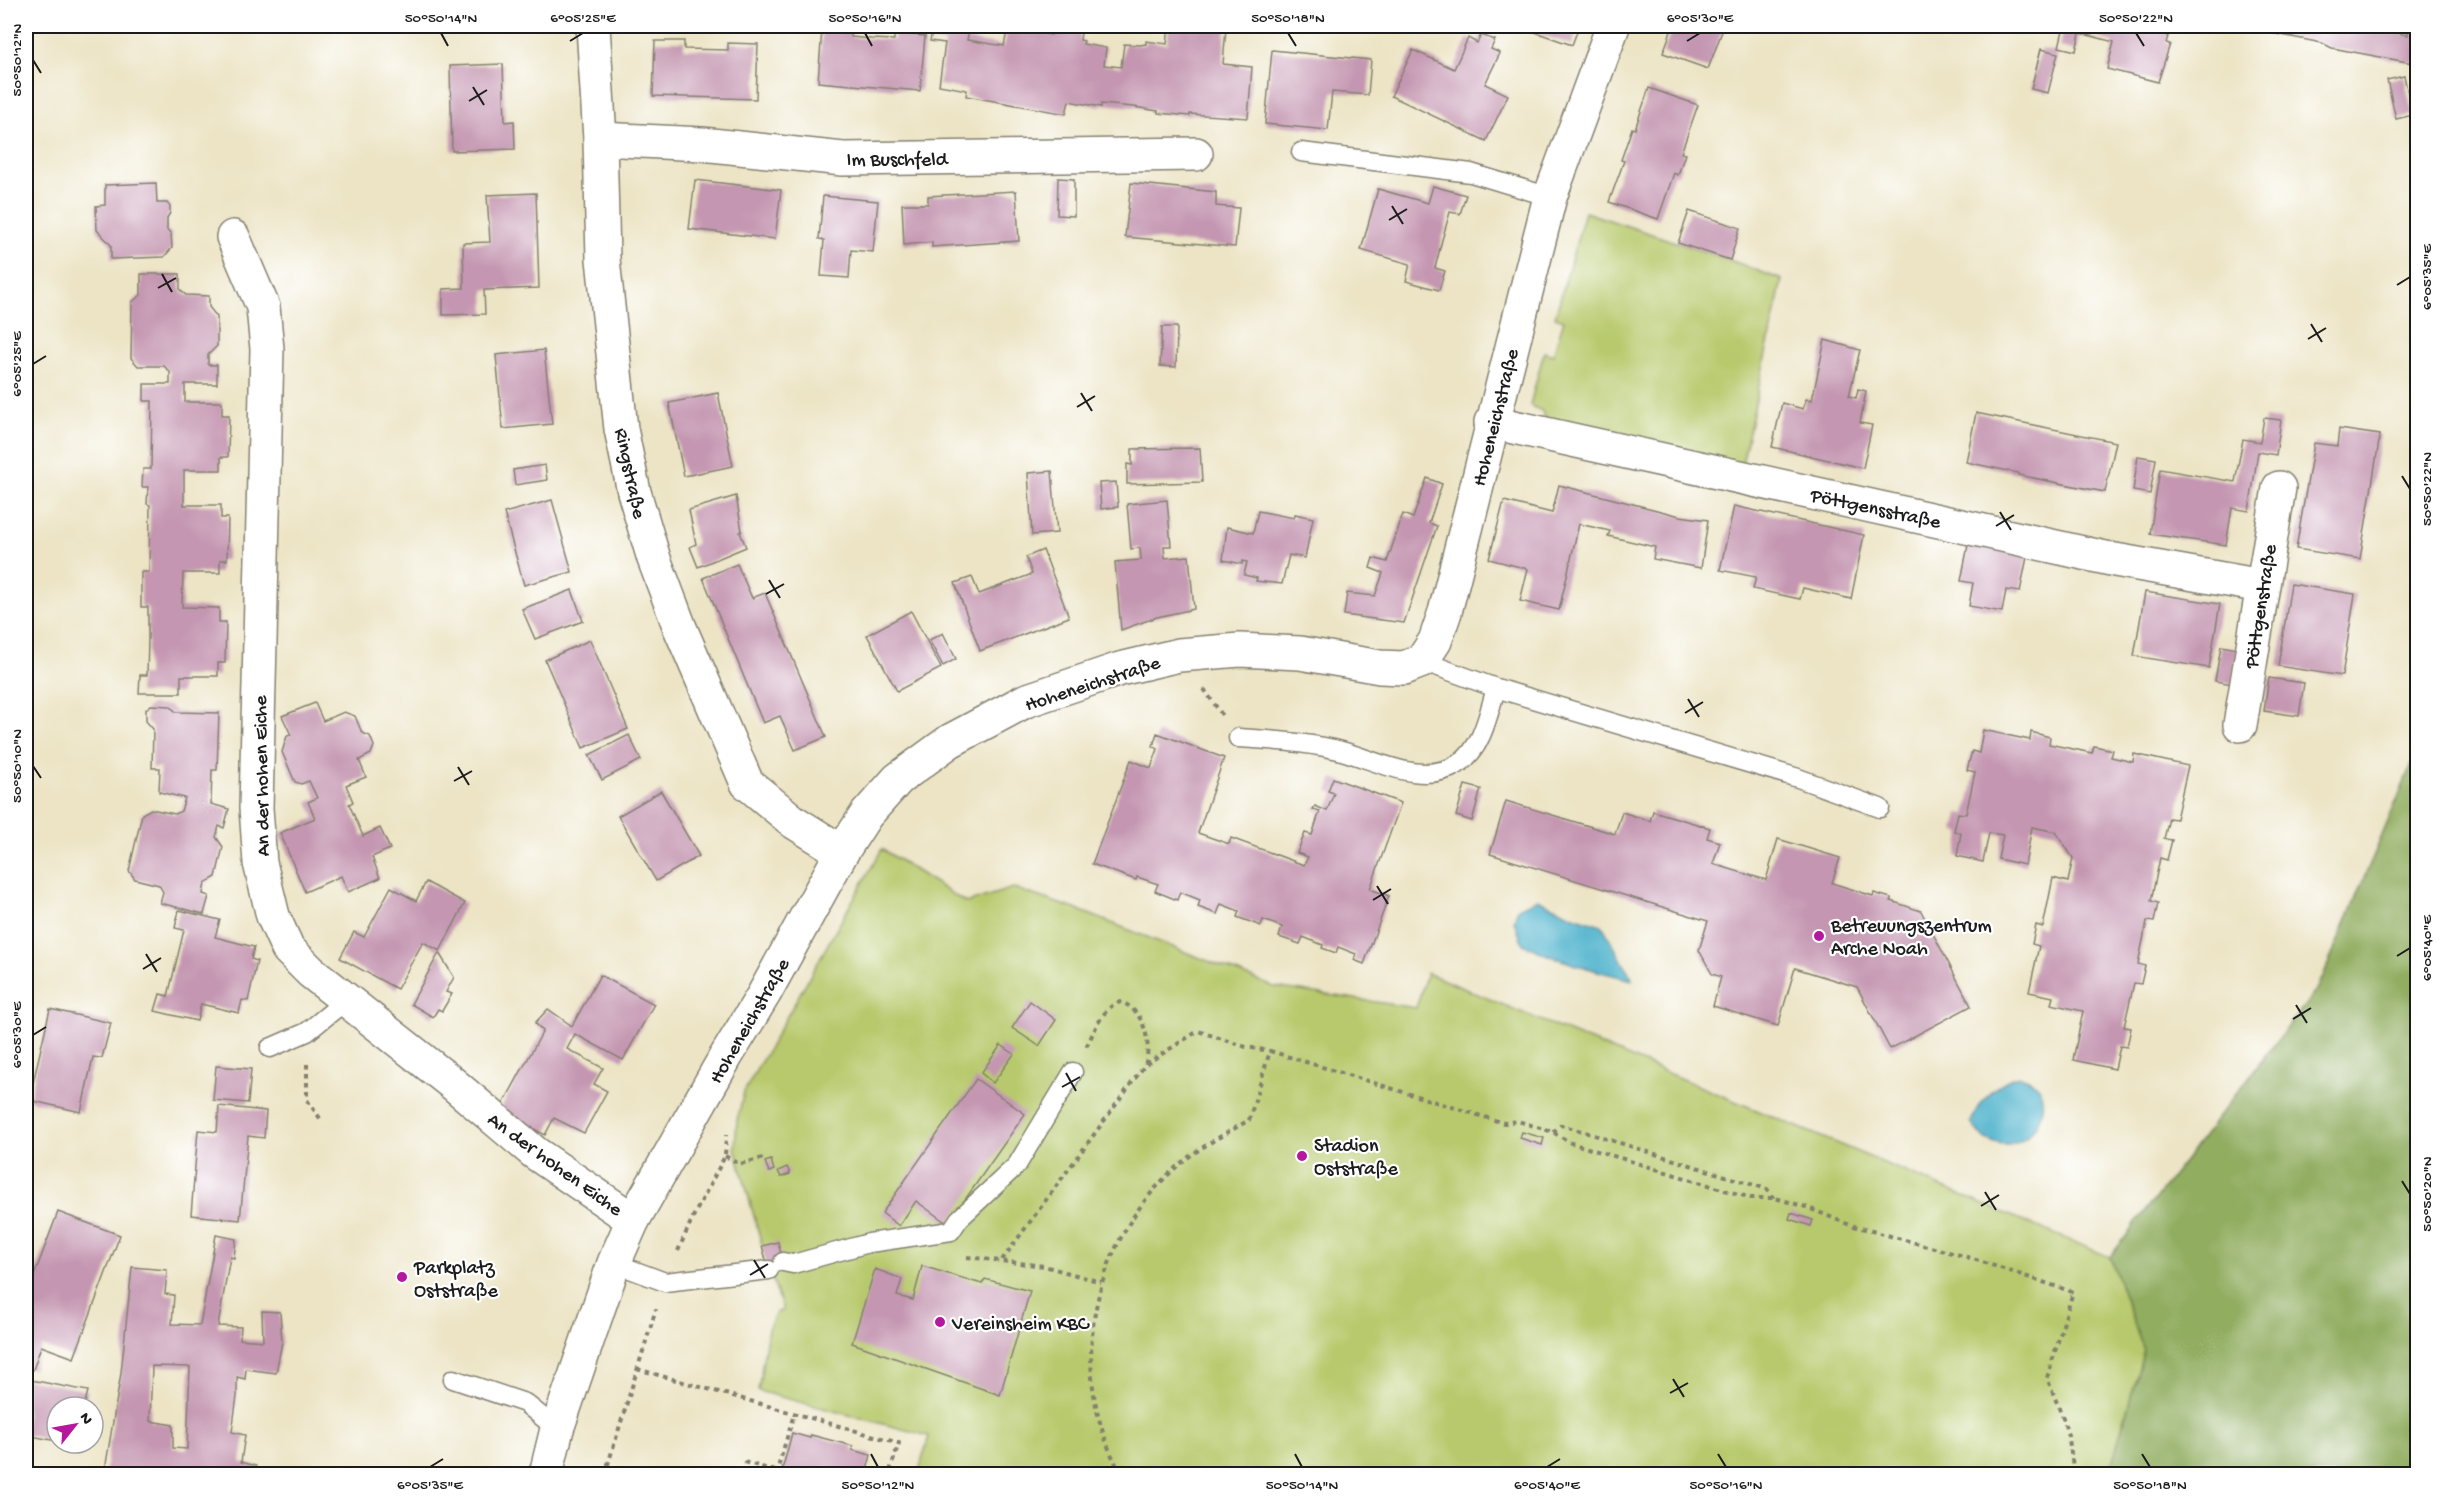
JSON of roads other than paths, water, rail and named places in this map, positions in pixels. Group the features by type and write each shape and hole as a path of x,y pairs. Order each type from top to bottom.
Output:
{"street":[{"name":"Ringstraße","path":"593,26 600,139 603,259 621,429 634,492 654,559 680,628 747,783 794,822 842,852"},
{"name":"Hoheneichstraße","path":"546,1474 557,1429 614,1263 633,1220 725,1058 765,994 842,852 866,815 898,779 950,741 1025,701 1120,669 1179,655 1239,650 1300,652 1380,667 1404,668 1422,661 1435,641 1445,612 1491,422 1550,197 1613,26"},
{"name":"Im Buschfeld","path":"600,139 702,144 843,159 1196,154"},
{"name":"An der hohen Eiche","path":"233,237 263,307 267,349 256,808 260,863 273,916 288,949 310,972 452,1083 535,1153 633,1220"},
{"name":"Pöttgensstraße","path":"1491,422 2115,560 2262,585"},
{"name":"Pöttgenstraße","path":"2240,725 2279,488"}],"lane":[{"path":"1301,152 1471,173 1550,197"},
{"path":"1422,661 1496,688 1798,778 1880,808"},
{"path":"1238,738 1286,741 1335,749 1406,771 1432,773 1458,765 1474,749 1496,688"},
{"path":"270,1048 307,1032 345,1001"},
{"path":"614,1263 665,1282 792,1264 869,1243 951,1231 959,1219 1017,1165 1073,1072"},
{"path":"453,1378 525,1403 557,1429"}],"water":[{"path":"1537,899 1574,916 1602,925 1633,980 1577,965 1523,944 1514,921 1518,908"},
{"path":"2019,1076 2033,1082 2041,1092 2042,1105 2039,1118 2032,1131 2022,1140 2009,1145 1995,1143 1981,1135 1971,1122 1979,1106 1996,1087"}],"place":[{"name":"Betreuungszentrum Arche Noah","path":"1819,936"},
{"name":"Stadion Oststraße","path":"1302,1156"},
{"name":"Parkplatz Oststraße","path":"402,1277"},
{"name":"Vereinsheim KBC","path":"940,1322"}]}
